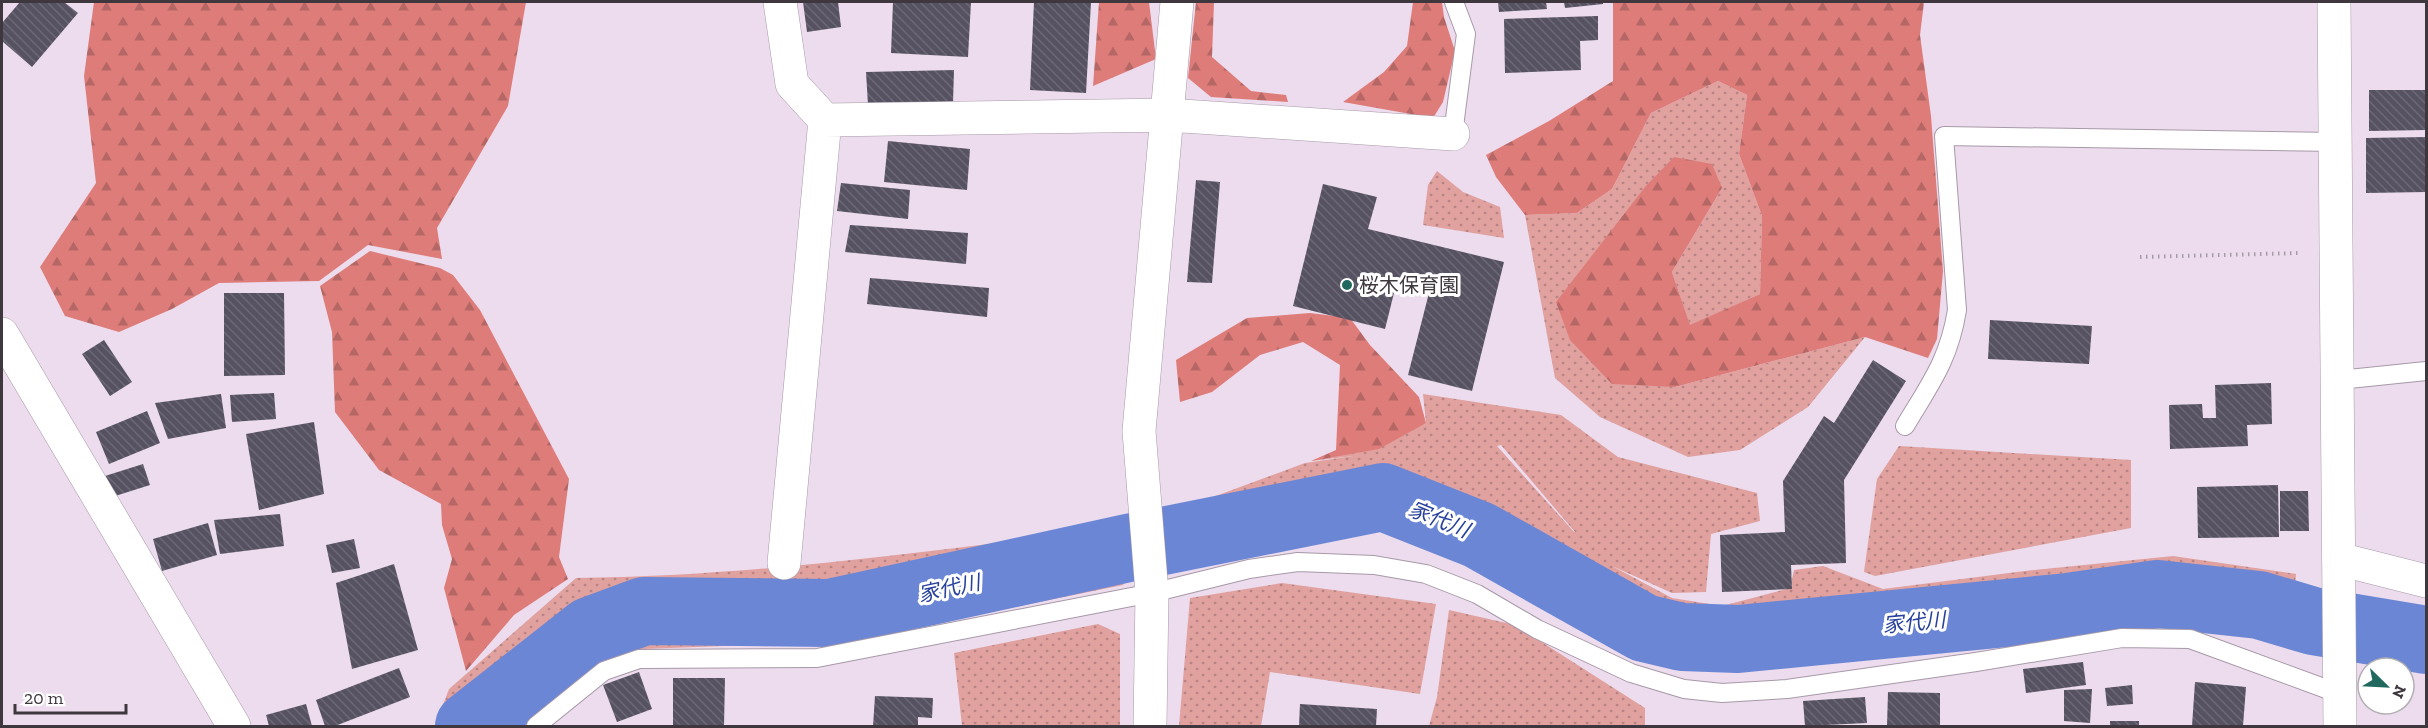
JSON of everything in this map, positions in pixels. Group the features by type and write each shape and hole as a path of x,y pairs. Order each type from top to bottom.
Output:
{"street":[{"path":"780,2 792,84 825,120 784,563"},
{"path":"1150,726 1151,581 1139,431 1177,2"},
{"path":"2334,2 2339,380 2340,726"},
{"path":"825,120 1168,115 1453,134"},
{"path":"2,334 234,726"},
{"path":"2339,568 2427,581"}],"lane":[{"path":"1453,134 1466,34 1454,2"},
{"path":"1905,426 1944,362 1953,338 1957,310 1944,136 2336,142"},
{"path":"2339,380 2427,370"},
{"path":"536,726 604,671 639,659 817,658 1151,581 1298,562 1374,565 1426,574 1477,594 1537,629 1631,673 1684,688 1722,693 1787,689 2122,638 2190,639 2340,681"}],"path":[{"path":"2140,257 2337,252"}],"shaded area":[{"path":"1718,81 1747,95 1739,154 1762,216 1760,294 1690,326 1672,272 1722,188 1615,227 1675,387 1865,337 1808,407 1740,450 1688,457 1600,417 1555,378 1525,215 1577,213 1612,189 1651,113"},
{"path":"1437,171 1463,192 1500,207 1504,238 1423,225 1428,185"},
{"path":"1423,394 1561,415 1618,457 1757,493 1760,521 1711,534 1706,592 1672,593 1612,566 1672,598 1722,606 1790,588 1794,570 1823,566 1883,589 2025,571 2173,556 2296,574 2294,595 2245,597 2205,595 2191,628 1987,630 1695,665 1556,607 1394,509 1309,515 1165,565 1156,518 1305,463 1353,456 1311,461 1426,423","holes":["1501,445 1574,532 1497,446"]},
{"path":"1899,446 2131,460 2131,528 1875,576 1864,572 1877,479"},
{"path":"1131,526 1134,565 1123,585 921,626 806,643 616,650 516,726 435,726 449,689 576,578 785,567"},
{"path":"1282,583 1436,604 1420,694 1270,672 1261,726 1179,726 1190,598"},
{"path":"1449,610 1515,625 1645,708 1645,726 1429,726 1437,697"},
{"path":"1098,624 1120,634 1120,726 962,726 954,653"}],"green space":[{"path":"94,2 526,2 508,106 437,228 442,259 368,245 319,281 219,283 172,309 119,332 65,316 40,267 96,183 84,76"},
{"path":"1099,2 1149,2 1156,59 1093,86"},
{"path":"1196,2 1214,2 1212,57 1251,91 1286,95 1288,102 1211,97 1188,78"},
{"path":"1413,2 1442,2 1444,17 1455,51 1443,102 1433,118 1343,102 1384,72 1407,46"},
{"path":"1613,2 1924,2 1920,35 1931,116 1943,271 1937,339 1928,358 1865,337 1675,387 1612,384 1570,340 1556,302 1645,187 1674,157 1712,164 1722,188 1672,272 1690,325 1760,294 1762,216 1739,154 1747,95 1718,81 1651,113 1612,189 1577,213 1525,215 1496,177 1486,155 1549,121 1613,81"},
{"path":"370,251 440,268 453,275 480,310 569,479 559,557 568,579 514,615 466,671 444,588 452,559 442,525 441,504 379,470 335,412 332,332 320,286"},
{"path":"1310,313 1350,318 1370,345 1419,397 1426,423 1379,449 1311,461 1336,450 1340,365 1303,342 1260,355 1212,392 1180,402 1176,360 1247,318"}],"building":[{"path":"20,2 64,2 78,13 32,67 2,41 2,23"},
{"path":"803,2 838,2 841,27 807,32"},
{"path":"893,2 971,2 968,57 891,53"},
{"path":"1034,2 1091,2 1086,93 1030,90"},
{"path":"1498,2 1546,2 1547,9 1499,12"},
{"path":"1564,2 1603,2 1603,4 1565,8"},
{"path":"1598,16 1598,40 1580,41 1581,70 1505,73 1504,19"},
{"path":"954,70 953,103 868,105 866,72"},
{"path":"2369,90 2426,90 2426,130 2369,131"},
{"path":"2426,137 2426,192 2366,193 2366,138"},
{"path":"888,141 970,149 967,190 884,182"},
{"path":"1196,180 1220,182 1212,283 1187,282"},
{"path":"841,183 910,190 908,219 837,211"},
{"name":"桜木保育園","path":"1323,184 1377,197 1368,229 1504,262 1472,391 1408,375 1430,289 1397,281 1385,329 1293,306"},
{"path":"850,225 968,233 966,264 845,252"},
{"path":"870,278 989,288 987,317 867,304"},
{"path":"224,293 284,293 285,375 224,376"},
{"path":"1990,320 2092,326 2089,364 1988,359"},
{"path":"104,340 132,382 110,396 82,354"},
{"path":"1873,360 1906,381 1844,480 1846,563 1791,565 1792,589 1722,592 1720,535 1785,532 1783,481 1824,416 1834,423"},
{"path":"2271,383 2272,424 2247,425 2248,446 2170,449 2169,405 2202,404 2203,418 2216,418 2215,385"},
{"path":"274,393 276,419 232,422 230,395"},
{"path":"221,394 226,428 168,439 155,403"},
{"path":"147,411 160,443 109,464 96,432"},
{"path":"314,422 324,494 259,510 246,434"},
{"path":"143,464 150,485 112,497 105,476"},
{"path":"2278,485 2279,537 2198,538 2197,487"},
{"path":"2280,491 2308,491 2309,531 2280,531"},
{"path":"280,514 284,546 220,554 214,520"},
{"path":"208,523 217,555 162,571 153,539"},
{"path":"354,539 360,568 332,573 326,545"},
{"path":"394,564 418,650 352,669 336,583"},
{"path":"2083,662 2086,685 2026,693 2023,669"},
{"path":"399,668 410,697 335,726 325,726 316,700"},
{"path":"639,672 652,709 617,722 603,685"},
{"path":"673,678 725,678 724,726 673,726"},
{"path":"2195,682 2246,687 2243,726 2192,726"},
{"path":"2132,685 2133,704 2107,706 2105,688"},
{"path":"2092,689 2090,723 2064,721 2064,690"},
{"path":"1888,692 1940,693 1940,726 1887,726"},
{"path":"875,696 933,698 932,718 918,717 918,726 873,726"},
{"path":"1865,697 1867,723 1805,726 1803,701"},
{"path":"306,704 312,726 269,726 266,715"},
{"path":"1300,704 1377,709 1376,726 1299,726"},
{"path":"2110,721 2139,721 2139,726 2110,726"}],"waterway":[{"name":"家代川","path":"469,726 590,631 644,611 830,613 1128,548 1383,497 1479,535 1644,628 1682,637 1738,639 2068,607 2158,594 2259,605 2313,621 2426,640"}],"place":[{"name":"桜木保育園","path":"1347,285"}]}
